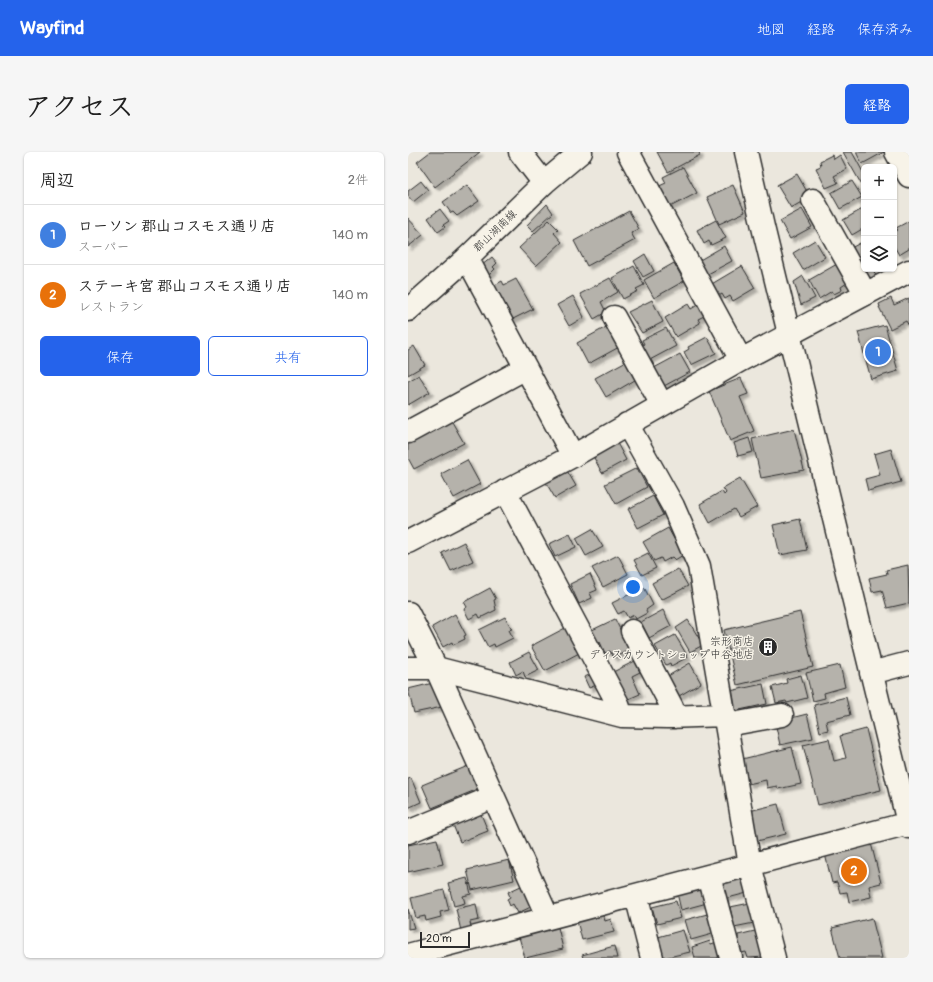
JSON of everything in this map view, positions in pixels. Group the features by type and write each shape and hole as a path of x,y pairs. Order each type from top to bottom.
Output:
{"street":[{"path":"520,152 544,183"},
{"name":"郡山湖南線","path":"408,310 467,258 544,183 581,152"},
{"path":"628,152 741,360"},
{"path":"408,955 750,864 909,825 746,152"},
{"path":"813,200 866,293"},
{"path":"467,258 573,456"},
{"path":"408,542 573,456 741,360 790,336 866,293 909,271"},
{"path":"614,317 662,405"},
{"path":"408,432 526,368"},
{"path":"627,424 673,506 691,544 699,566 750,864 774,958"},
{"path":"505,491 617,702 622,716"},
{"path":"408,613 436,668 548,918"},
{"path":"632,631 672,707 674,717"},
{"path":"871,673 909,663"},
{"path":"408,668 436,668 622,716 726,720 782,715"},
{"path":"408,832 493,797"},
{"path":"709,876 731,958"},
{"path":"636,895 652,958"}],"building":[{"path":"430,152 480,152 435,187 417,162"},
{"path":"657,152 699,152 700,155 668,172"},
{"path":"843,152 852,152 861,168 861,184"},
{"path":"856,152 884,152 862,164"},
{"path":"832,155 834,159 840,155 847,169 834,176 838,183 826,188 816,168 821,166 820,161"},
{"path":"683,167 697,193 668,208 657,187 666,183 663,177"},
{"path":"797,174 810,197 791,208 777,185"},
{"path":"421,181 428,190 413,202 408,196 408,191"},
{"path":"852,181 861,198 840,209 831,193"},
{"path":"467,185 479,201 457,216 453,212 451,213 443,202"},
{"path":"733,185 745,212 719,224 707,197"},
{"path":"547,204 553,213 533,231 527,225"},
{"path":"440,209 449,221 443,225 445,227 438,232 428,218"},
{"path":"802,209 812,227 790,239 780,221"},
{"path":"861,210 861,230 852,235 843,220"},
{"path":"629,211 639,229 631,233 635,240 587,266 574,241"},
{"path":"408,218 423,235 408,247"},
{"path":"549,220 558,229 554,233 562,242 536,266 519,248"},
{"path":"716,220 726,238 711,245 709,241 704,244 697,230"},
{"path":"909,221 909,249 899,255 897,251 897,227"},
{"path":"815,240 825,257 803,270 793,253"},
{"path":"861,243 861,272 874,272 876,276 872,278 862,274 849,249"},
{"path":"724,246 732,261 706,275 698,261"},
{"path":"645,254 654,271 643,277 634,261"},
{"path":"492,257 497,263 493,267 495,269 487,277 481,266"},
{"path":"674,263 684,281 654,298 644,280"},
{"path":"837,264 847,283 841,287 842,290 834,294 832,291 819,299 809,280"},
{"path":"634,266 644,285 636,289 638,291 623,299 612,278"},
{"path":"742,266 755,288 733,301 730,296 725,299 722,294 717,297 710,285"},
{"path":"803,276 815,298 801,305 794,282"},
{"path":"610,278 618,292 601,302 606,312 594,319 580,294"},
{"path":"516,279 533,309 511,320 493,286 502,281 504,285"},
{"path":"573,296 584,317 569,326 557,305"},
{"path":"891,298 894,305 909,298 909,326 906,321 890,329 879,307 879,304"},
{"path":"652,300 663,322 642,333 628,312"},
{"path":"688,304 691,309 699,304 706,315 698,319 700,323 676,337 665,318"},
{"path":"885,325 898,371 871,379 858,332"},
{"path":"608,326 621,346 588,364 577,343"},
{"path":"666,328 676,346 646,362 638,347 644,344 642,340"},
{"path":"707,337 716,353 691,365 684,352 689,349 688,347"},
{"path":"414,346 425,365 408,375 408,350"},
{"path":"680,354 690,372 664,386 654,368"},
{"path":"630,359 640,377 606,397 595,378"},
{"path":"419,375 430,392 408,405 408,381"},
{"path":"741,378 748,394 740,397 754,431 730,441 709,391"},
{"path":"451,420 464,443 414,469 408,458 408,443"},
{"path":"794,429 804,470 761,478 752,439"},
{"path":"749,438 753,452 738,456 734,443"},
{"path":"617,443 626,460 602,473 593,456"},
{"path":"891,449 901,482 868,491 865,479 880,475 874,454"},
{"path":"467,460 480,484 454,498 441,474"},
{"path":"637,468 647,487 616,504 605,484"},
{"path":"566,469 576,486 555,498 545,481"},
{"path":"740,478 757,507 739,517 734,509 710,523 700,504 722,491 724,495 726,493 723,488"},
{"path":"653,496 663,515 638,528 628,509"},
{"path":"800,519 807,550 780,555 773,525"},
{"path":"668,528 683,555 675,560 672,557 663,562 661,558 654,561 643,542"},
{"path":"592,529 603,547 586,556 576,538"},
{"path":"570,534 576,547 555,557 549,544"},
{"path":"464,542 473,561 451,571 442,553"},
{"path":"648,553 656,568 642,575 634,560"},
{"path":"618,555 628,574 603,587 592,568"},
{"path":"908,565 909,603 887,608 882,590 872,592 869,578 887,574 886,570"},
{"path":"678,569 688,586 661,600 652,583"},
{"path":"590,574 597,590 590,593 592,598 579,604 570,584"},
{"path":"644,587 653,605 646,610 647,613 636,619 634,615 628,618 624,611 618,614 612,603"},
{"path":"490,588 496,599 494,600 496,610 480,618 478,614 469,619 464,609 467,607 464,602"},
{"path":"663,610 671,626 649,638 641,622"},
{"name":"宗形商店 ディスカウントショップ中谷地店","path":"800,612 813,667 737,685 724,630"},
{"path":"455,614 466,635 464,636 465,639 453,645 452,642 443,647 432,627"},
{"path":"505,617 512,629 509,630 513,638 495,647 494,644 488,647 479,630"},
{"path":"615,619 630,650 614,658 610,651 605,653 600,642 594,645 588,632"},
{"path":"688,620 703,645 690,652 676,628"},
{"path":"567,627 581,652 545,671 531,646"},
{"path":"675,635 688,657 671,666 670,663 666,665 655,646"},
{"path":"529,652 539,670 525,677 523,671 516,675 510,662"},
{"path":"635,661 640,672 632,676 640,694 624,701 609,674"},
{"path":"690,663 701,683 679,696 668,676"},
{"path":"840,665 845,687 824,693 825,698 813,701 806,673"},
{"path":"595,673 599,684 589,688 584,677"},
{"path":"801,675 807,698 787,703 786,701 776,703 772,687 787,683 786,679"},
{"path":"433,683 442,707 414,713 408,689"},
{"path":"763,684 767,704 735,711 730,691"},
{"path":"846,697 850,715 826,721 828,730 820,732 814,705"},
{"path":"807,714 813,738 780,745 775,722"},
{"path":"866,729 881,790 818,805 803,745 829,739 834,761 846,758 840,736"},
{"path":"792,747 801,784 778,789 777,786 767,788 766,780 748,784 742,759"},
{"path":"468,766 478,789 432,808 422,785"},
{"path":"411,778 421,802 408,808 408,779"},
{"path":"778,804 786,834 757,841 749,811"},
{"path":"481,814 488,831 460,842 453,825"},
{"path":"437,839 443,864 408,872 408,845"},
{"path":"871,843 881,883 869,886 871,897 849,902 847,892 840,893 837,882 832,883 825,854"},
{"path":"509,860 514,880 472,890 467,870"},
{"path":"467,878 471,894 463,896 465,903 454,906 448,883"},
{"path":"741,879 742,883 744,882 747,893 724,899 720,884"},
{"path":"523,885 533,906 518,913 513,904 510,906 507,899 510,897 508,892"},
{"path":"703,886 707,903 681,910 677,893"},
{"path":"444,890 449,910 440,912 441,917 426,921 425,916 416,918 411,898"},
{"path":"676,901 681,918 657,924 652,907"},
{"path":"750,903 754,923 734,927 730,907"},
{"path":"476,904 479,920 470,922 471,928 461,931 456,909"},
{"path":"408,909 414,928 408,929"},
{"path":"711,913 716,933 691,940 685,920"},
{"path":"603,914 605,921 611,919 614,932 582,940 577,921"},
{"path":"872,918 882,958 840,958 832,928"},
{"path":"558,927 563,949 525,958 519,937"},
{"path":"683,930 690,952 664,958 658,937"},
{"path":"759,930 765,957 748,958 746,952 737,954 734,939 738,938 738,935"},
{"path":"710,941 711,944 720,941 724,955 717,958 695,958 692,947"},
{"path":"614,946 617,958 583,958 582,955"}],"place":[{"name":"ローソン 郡山コスモス通り店","path":"878,352"},
{"name":"宗形商店 ディスカウントショップ中谷地店","path":"768,647"},
{"name":"ステーキ宮 郡山コスモス通り店","path":"854,871"}]}
